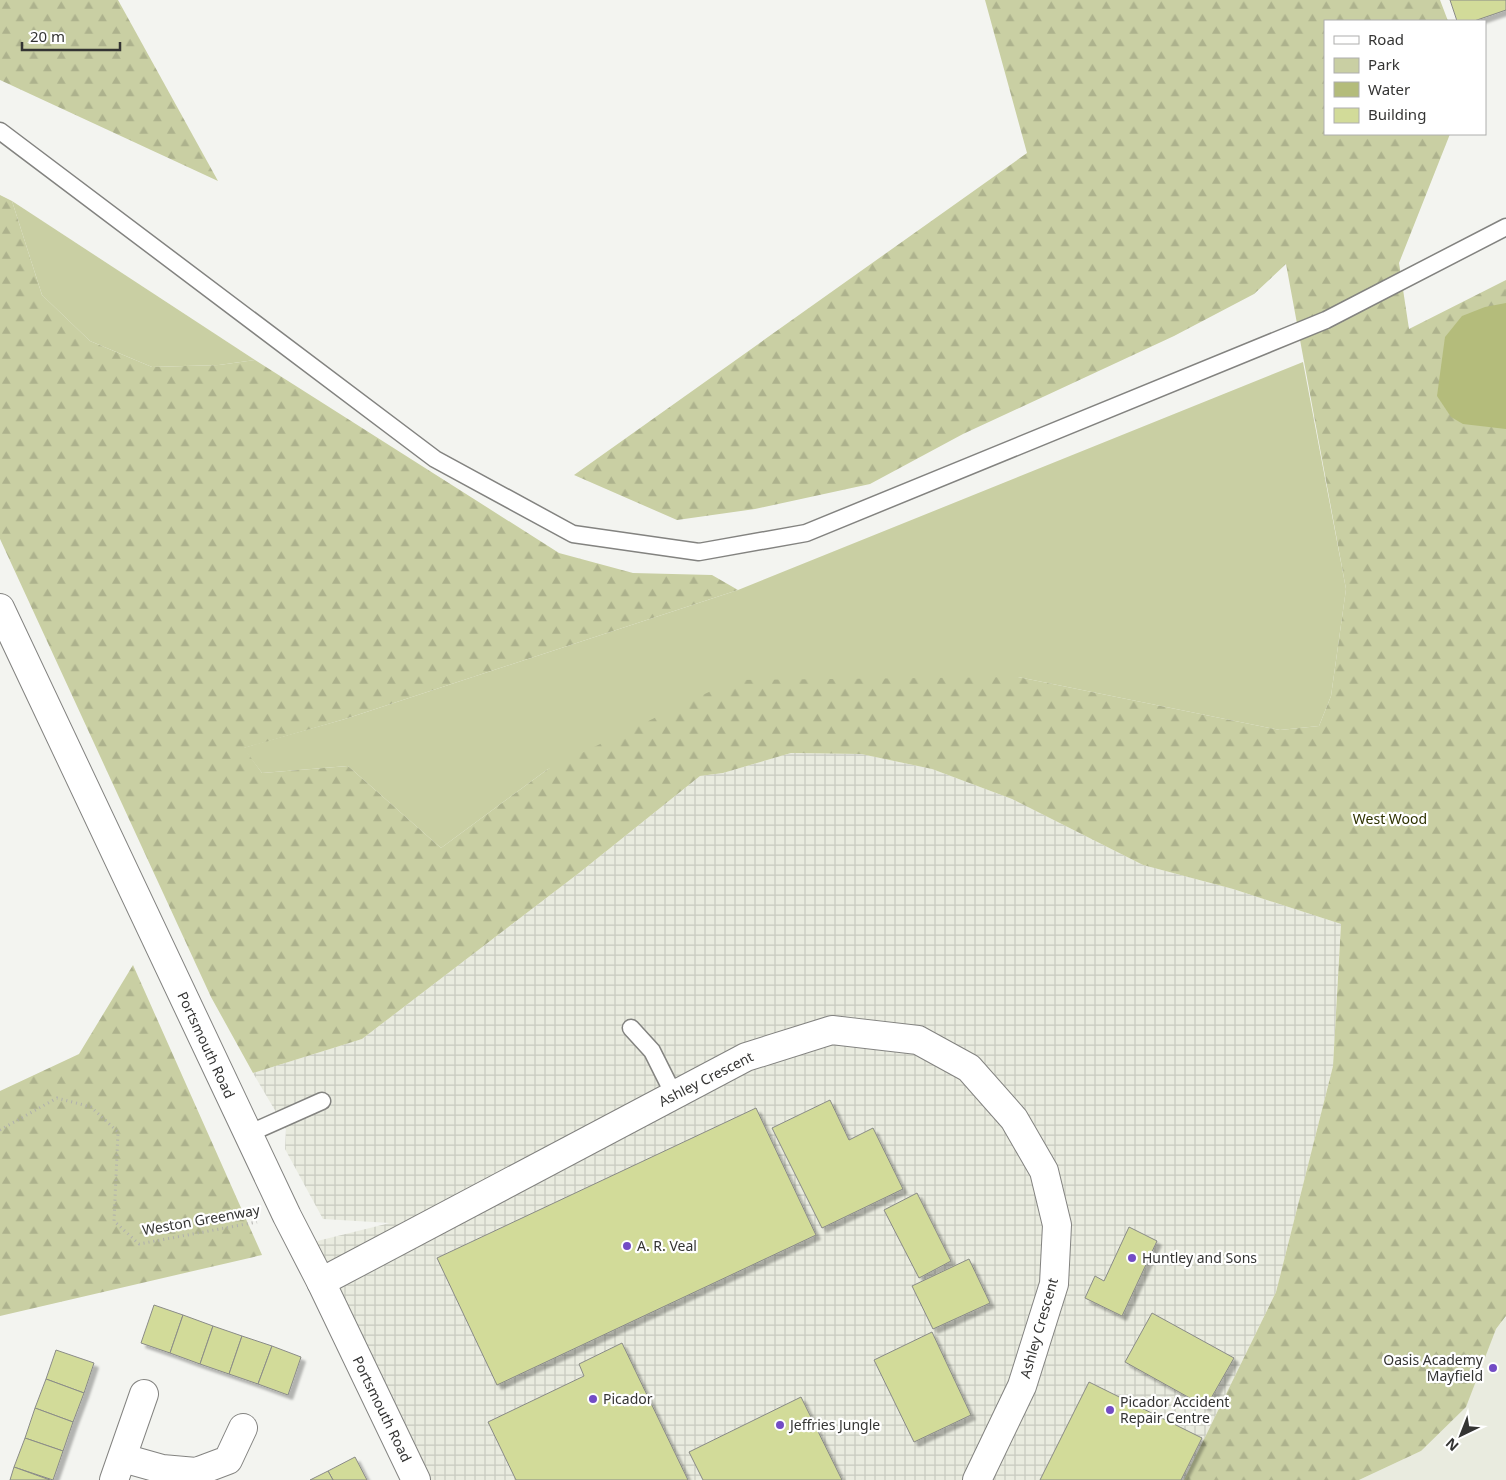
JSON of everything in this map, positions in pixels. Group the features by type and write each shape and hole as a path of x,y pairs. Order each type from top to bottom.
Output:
{"street":[{"name":"Portsmouth Road","path":"0,608 6,634 287,1216 322,1282 416,1480"},
{"name":"Ashley Crescent","path":"322,1282 746,1057 832,1030 918,1040 970,1068 1014,1118 1044,1171 1057,1225 1054,1284 1022,1386 977,1480"},
{"path":"144,1394 119,1469 162,1468 196,1472 228,1460 243,1428"}],"lane":[{"path":"0,131 434,459 573,534 699,552 806,533 1326,320 1506,227"},
{"path":"631,1028 652,1051 674,1095"},
{"path":"248,1134 322,1101"}],"path":[{"name":"Weston Greenway","path":"0,1130 57,1098 90,1107 118,1132 114,1221 139,1244 287,1216"}],"shaded area":[{"path":"791,753 861,754 932,769 1012,799 1143,865 1233,889 1341,924 1333,1066 1276,1292 1184,1480 420,1480 301,1245 390,1223 323,1219 285,1149 286,1129 253,1073 362,1039 579,873 700,776 723,773"},
{"name":"Oasis Academy Mayfield","path":"1506,1317 1506,1480 1359,1480 1421,1451 1496,1329"}],"green space":[{"path":"0,0 118,0 218,181 0,80"},
{"name":"West Wood","path":"985,0 1440,0 1448,20 1324,20 1324,135 1450,135 1399,263 1409,329 1506,280 1506,1316 1496,1329 1466,1407 1421,1451 1359,1480 1184,1480 1276,1292 1333,1066 1341,924 1233,889 1143,865 1012,799 932,769 861,754 791,753 723,773 700,776 579,873 362,1039 253,1073 211,997 0,539 0,195 12,201 42,295 90,341 152,367 219,365 255,360 559,553 633,573 712,575 738,590 345,719 244,748 262,773 348,766 441,848 548,769 734,680 1018,677 1280,730 1319,726 1331,696 1346,589 1286,264 1254,294 1174,336 963,434 870,484 755,509 677,520 574,475 1027,153"},
{"path":"12,201 255,360 219,365 152,367 90,341 42,295"},
{"path":"1303,362 1346,589 1331,696 1319,726 1280,730 1018,677 548,769 441,848 348,766 262,773 243,748 345,719 738,590"},
{"path":"133,965 262,1255 0,1316 0,1091 79,1054"}],"water":[{"path":"1506,303 1506,429 1463,424 1451,417 1437,396 1445,337 1462,316 1485,307"}],"building":[{"path":"1450,0 1506,0 1506,10 1477,20 1457,20"},
{"path":"830,1100 849,1140 873,1128 903,1189 822,1228 772,1128"},
{"name":"A. R. Veal","path":"756,1108 816,1235 497,1385 437,1258"},
{"path":"917,1193 951,1261 919,1278 884,1210"},
{"name":"Huntley and Sons","path":"1129,1227 1157,1241 1122,1316 1085,1298 1095,1276 1104,1281"},
{"path":"969,1259 990,1303 933,1329 912,1286"},
{"path":"154,1305 183,1315 170,1353 141,1343"},
{"path":"1152,1313 1234,1358 1206,1407 1125,1362"},
{"path":"183,1315 213,1326 200,1364 170,1353"},
{"path":"213,1326 242,1336 229,1374 200,1364"},
{"path":"932,1332 971,1415 914,1442 874,1360"},
{"path":"242,1336 272,1346 258,1384 229,1374"},
{"name":"Picador","path":"622,1343 688,1480 516,1480 488,1422 584,1376 579,1364"},
{"path":"272,1346 301,1357 288,1395 258,1384"},
{"path":"56,1350 94,1363 84,1393 46,1379"},
{"path":"46,1379 84,1393 73,1422 35,1408"},
{"name":"Picador Accident Repair Centre","path":"1089,1382 1202,1438 1181,1480 1040,1480"},
{"name":"Jeffries Jungle","path":"801,1397 842,1480 703,1480 689,1452"},
{"path":"35,1408 73,1422 63,1451 25,1438"},
{"path":"25,1438 63,1451 53,1480 14,1467"},
{"path":"355,1457 367,1480 333,1480 328,1471"},
{"path":"14,1467 50,1480 10,1480"},
{"path":"328,1471 333,1480 310,1480"}],"place":[{"name":"A. R. Veal","path":"627,1246"},
{"name":"Huntley and Sons","path":"1132,1258"},
{"name":"Oasis Academy Mayfield","path":"1493,1368"},
{"name":"Picador","path":"593,1399"},
{"name":"Picador Accident Repair Centre","path":"1110,1410"},
{"name":"Jeffries Jungle","path":"780,1425"}]}
